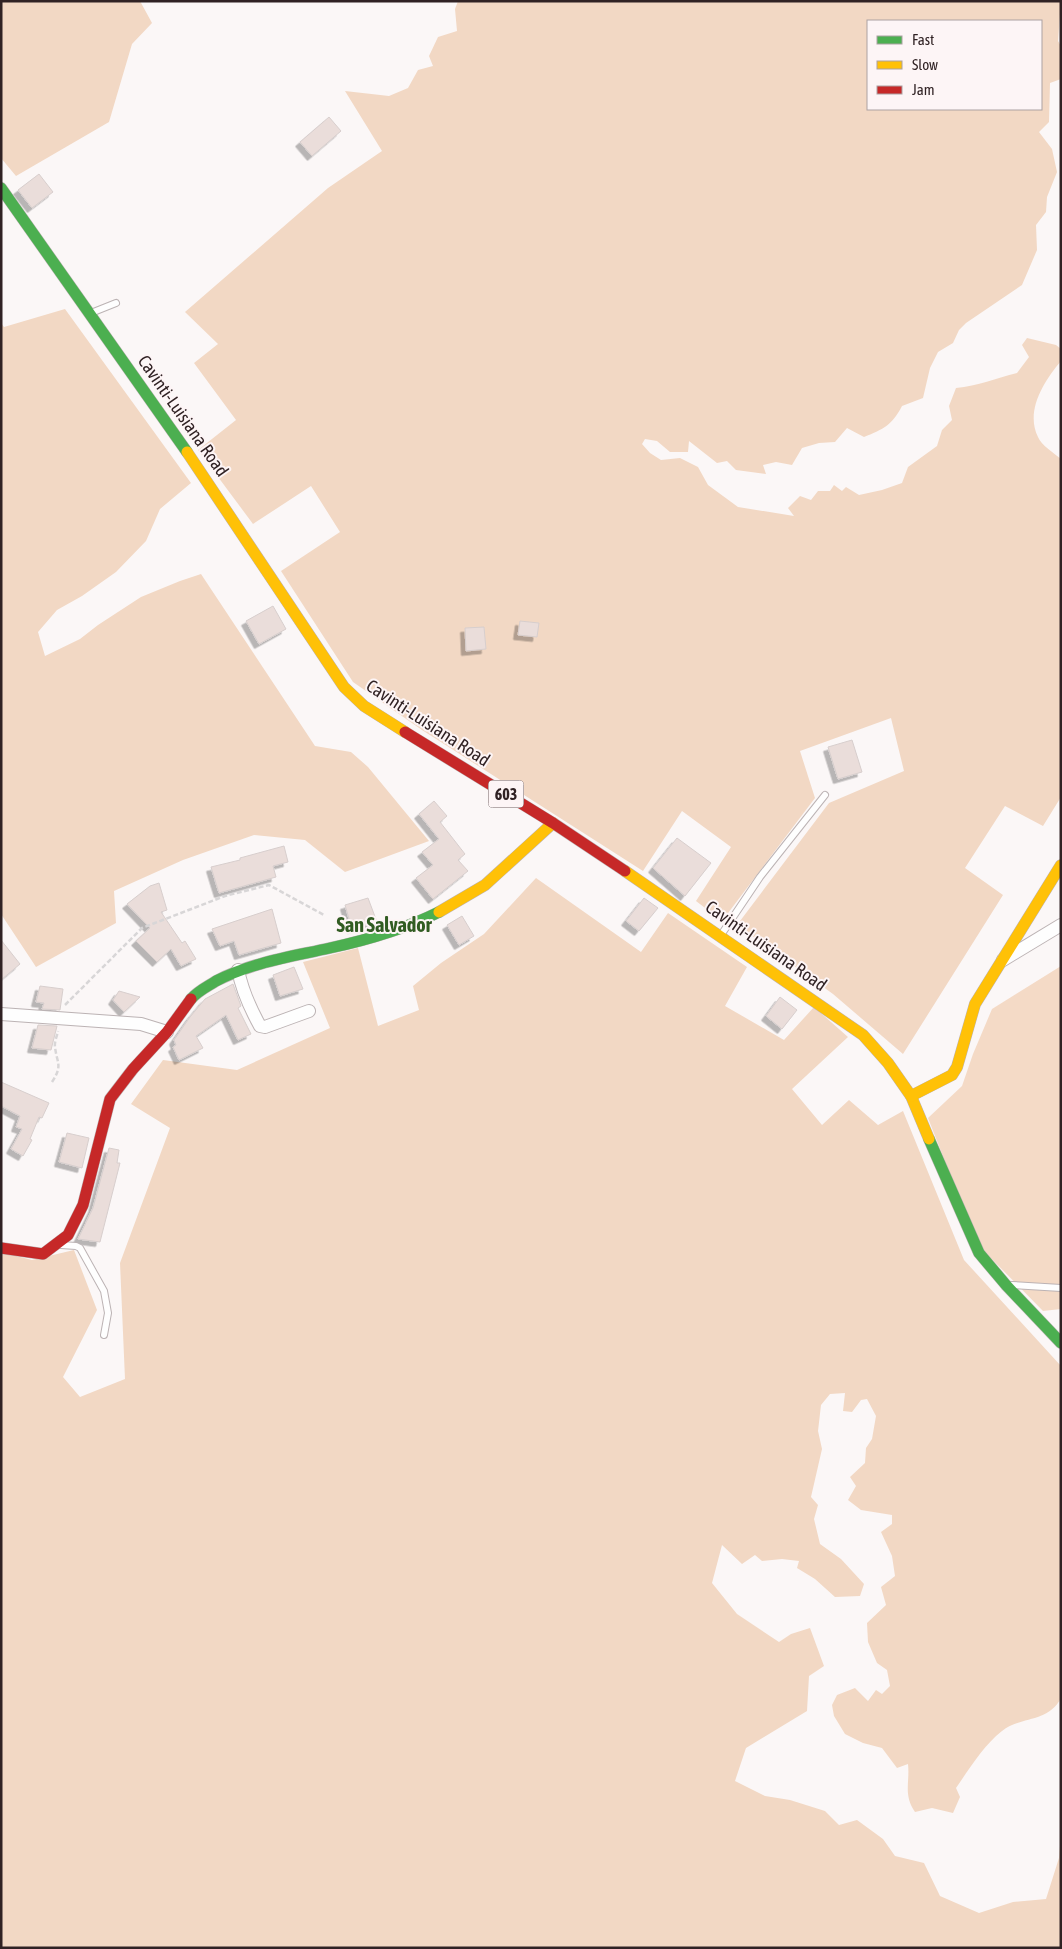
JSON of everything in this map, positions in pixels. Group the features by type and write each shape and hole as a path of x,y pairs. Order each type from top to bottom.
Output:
{"main road":[{"name":"Cavinti-Luisiana Road","path":"1,188 206,478 344,687 364,706 553,823 721,936 863,1035 888,1063 911,1096 979,1253 1006,1285 1061,1342"},
{"path":"1,1248 43,1254 68,1235 83,1206 110,1099 198,992 238,970 290,955 330,948 401,929 437,913 485,886 553,823"},
{"path":"911,1096 952,1075 957,1067 975,1004 1061,865"}],"street":[{"path":"1000,962 1061,925"},
{"path":"238,970 250,1007 260,1026 265,1027 309,1011"},
{"path":"1,1014 141,1024 167,1032"}],"lane":[{"path":"90,313 116,303"},
{"path":"721,936 760,877 825,795"},
{"path":"54,1245 76,1246 84,1252 104,1291 108,1313 104,1335"},
{"path":"1006,1285 1061,1288"}],"path":[{"path":"52,1082 59,1072 58,1054 55,1047 58,1017 142,928 225,896 269,885 324,915"}],"shaded area":[{"path":"1,1 140,1 152,23 132,44 109,122 16,176 1,158"},
{"path":"458,1 1061,1 1058,41 1061,46 1061,79 1050,83 1049,122 1039,132 1052,149 1057,172 1047,197 1046,212 1036,225 1037,250 1022,285 966,323 959,330 953,343 938,352 930,368 923,398 902,406 895,418 887,426 877,431 864,437 847,428 835,442 819,443 802,448 792,465 776,462 763,465 766,474 736,470 727,461 717,463 689,441 688,452 670,452 657,441 645,439 642,444 650,453 661,460 680,458 698,467 708,485 738,507 794,516 788,508 800,496 811,500 818,491 830,491 834,485 842,491 846,487 859,495 902,483 908,467 937,446 942,430 952,420 949,406 956,388 979,384 1017,373 1029,357 1022,345 1027,338 1056,345 1061,349 1061,361 1048,378 1038,397 1034,417 1035,427 1040,440 1061,459 1061,797 1043,826 1005,806 965,868 1003,895 903,1054 833,994 737,925 829,803 904,771 891,718 800,751 815,798 722,921 696,901 731,847 682,811 643,871 422,730 353,682 281,571 340,532 311,486 253,524 198,450 236,420 194,363 218,344 185,312 328,188 382,151 345,91 389,96 408,88 418,70 433,66 429,56 438,37 457,31 455,9"},
{"path":"65,309 191,483 160,509 146,541 116,572 82,596 57,610 38,632 45,656 80,639 141,597 201,574 315,746 351,752 368,767 429,841 345,872 305,840 254,835 183,860 114,891 116,923 36,967 1,914 1,323 4,327"},
{"path":"536,878 641,952 668,913 747,967 725,1006 784,1040 814,1007 848,1037 792,1089 822,1125 849,1100 878,1125 903,1111 964,1260 1061,1366 1061,1698 1049,1712 1009,1726 989,1743 956,1788 960,1797 953,1813 932,1808 915,1812 911,1806 908,1794 908,1764 897,1768 882,1748 863,1743 845,1734 834,1716 832,1705 837,1695 855,1688 868,1701 876,1690 882,1694 890,1686 887,1670 877,1663 868,1642 867,1623 886,1605 881,1587 895,1576 892,1556 881,1532 892,1524 892,1515 861,1510 848,1500 856,1486 850,1477 865,1463 866,1448 872,1439 876,1416 867,1399 861,1400 852,1412 843,1411 845,1393 830,1394 821,1405 818,1431 822,1449 811,1497 818,1505 814,1519 820,1544 841,1559 864,1584 860,1596 835,1597 815,1579 797,1568 799,1561 782,1559 762,1561 755,1555 742,1564 722,1545 712,1583 737,1614 779,1642 791,1634 810,1628 824,1666 809,1676 807,1711 746,1748 735,1781 765,1796 790,1800 825,1811 839,1825 857,1820 883,1839 895,1856 924,1863 940,1896 979,1913 1013,1902 1046,1899 1059,1858 1061,1835 1061,1948 1,1948 1,1252 32,1260 74,1250 97,1310 63,1377 80,1397 125,1379 120,1263 170,1128 131,1104 163,1060 237,1070 330,1028 303,962 358,948 378,1026 419,1010 413,986 441,963 484,934"},
{"path":"1061,966 1061,1309 1043,1311 978,1245 928,1118 962,1086 992,1009"}],"building":[{"path":"329,117 341,131 312,156 300,142"},
{"path":"39,174 53,192 32,208 18,190"},
{"path":"273,606 286,629 259,644 246,621"},
{"path":"520,621 539,623 537,637 518,635"},
{"path":"484,627 486,649 466,651 465,628"},
{"path":"852,740 862,772 838,779 828,747"},
{"path":"434,801 447,816 440,822 465,854 458,860 468,871 433,899 416,878 433,865 422,852 439,839 419,814"},
{"path":"677,838 711,863 685,896 653,868"},
{"path":"284,846 288,862 273,866 276,877 219,893 211,867"},
{"path":"159,883 167,910 161,912 182,943 185,941 196,959 181,966 171,949 157,962 136,941 150,928 127,904 150,886"},
{"path":"368,898 377,922 352,929 345,905"},
{"path":"644,898 658,908 639,931 626,921"},
{"path":"272,909 281,943 239,955 234,941 220,946 212,929"},
{"path":"462,916 474,936 459,945 447,925"},
{"path":"1,940 20,964 1,980"},
{"path":"294,967 303,989 280,996 273,975"},
{"path":"233,984 241,1006 238,1008 251,1034 238,1040 226,1015 196,1036 203,1048 179,1060 173,1047 176,1045 174,1040 190,1017 205,999"},
{"path":"40,986 63,989 60,1010 42,1009 44,1003 36,1002"},
{"path":"119,991 140,997 124,1012 113,1000"},
{"path":"780,997 797,1010 782,1029 766,1016"},
{"path":"38,1025 57,1026 51,1050 32,1048"},
{"path":"1,1082 49,1103 42,1118 39,1117 30,1139 32,1140 23,1156 11,1149 22,1129 16,1127 20,1116 1,1106"},
{"path":"67,1133 89,1138 82,1168 59,1162"},
{"path":"109,1148 119,1150 117,1163 120,1163 100,1242 78,1239 93,1208"}],"traffic: fast":[{"path":"1,188 187,452"},
{"path":"191,999 216,981 244,969 372,938 413,924 439,912"},
{"path":"929,1139 979,1253 1006,1285 1061,1343"}],"traffic: slow":[{"path":"187,452 344,687 364,706 405,732"},
{"path":"439,912 485,885 553,823"},
{"path":"911,1096 952,1075 957,1067 975,1004 1061,865"},
{"path":"625,871 863,1035 888,1063 911,1096 929,1139"}],"traffic: jam":[{"path":"405,732 553,823 625,871"},
{"path":"1,1248 43,1254 68,1235 83,1205 110,1099 133,1069 167,1032 191,999"}],"district":[{"name":"San Salvador","path":"384,925"}]}
